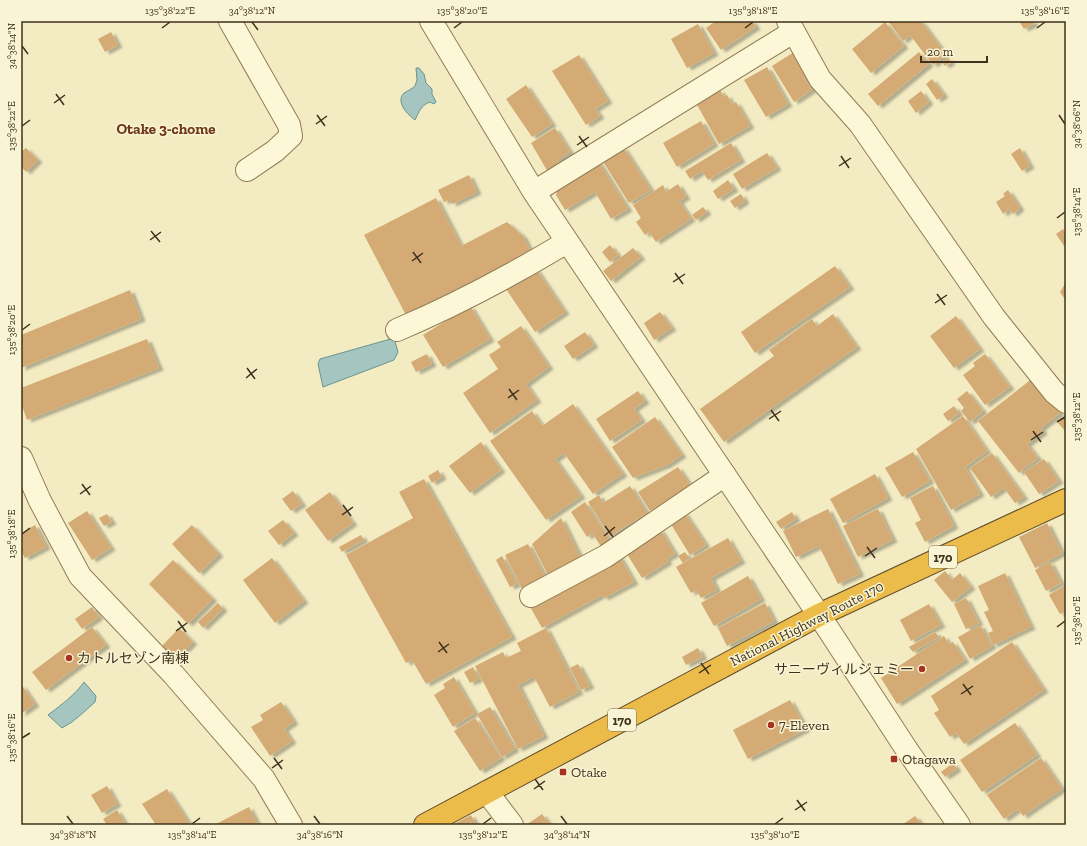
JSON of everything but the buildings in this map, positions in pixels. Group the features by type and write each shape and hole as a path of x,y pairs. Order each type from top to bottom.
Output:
{"highway":[{"name":"National Highway Route 170","path":"425,825 819,615 1066,500"}],"street":[{"path":"230,21 290,125 291,136 275,151 247,170"},
{"path":"431,21 534,192 819,615 907,750 959,825"},
{"path":"534,192 791,27 820,79 860,124 994,317 1054,392 1066,402"},
{"path":"397,330 452,306 525,268 568,242"},
{"path":"21,458 40,502 80,576 172,674 259,774 291,825"},
{"path":"530,596 606,556 725,475"},
{"path":"487,792 512,825"}],"water":[{"path":"416,68 419,68 424,74 426,83 432,89 432,94 436,102 434,104 430,102 424,105 415,120 406,112 401,100 404,93 415,86 417,80"},
{"path":"394,338 398,352 394,360 323,387 318,364 320,359"},
{"path":"84,682 96,696 95,702 72,722 62,728 48,715 72,696"}],"place":[{"name":"カトルセゾン南棟","path":"69,658"},
{"name":"サニーヴィルジェミー","path":"922,669"},
{"name":"7-Eleven","path":"771,725"},
{"name":"Otagawa","path":"894,759"},
{"name":"Otake","path":"563,772"}],"district":[{"name":"Otake 3-chome","path":"166,129"}]}
